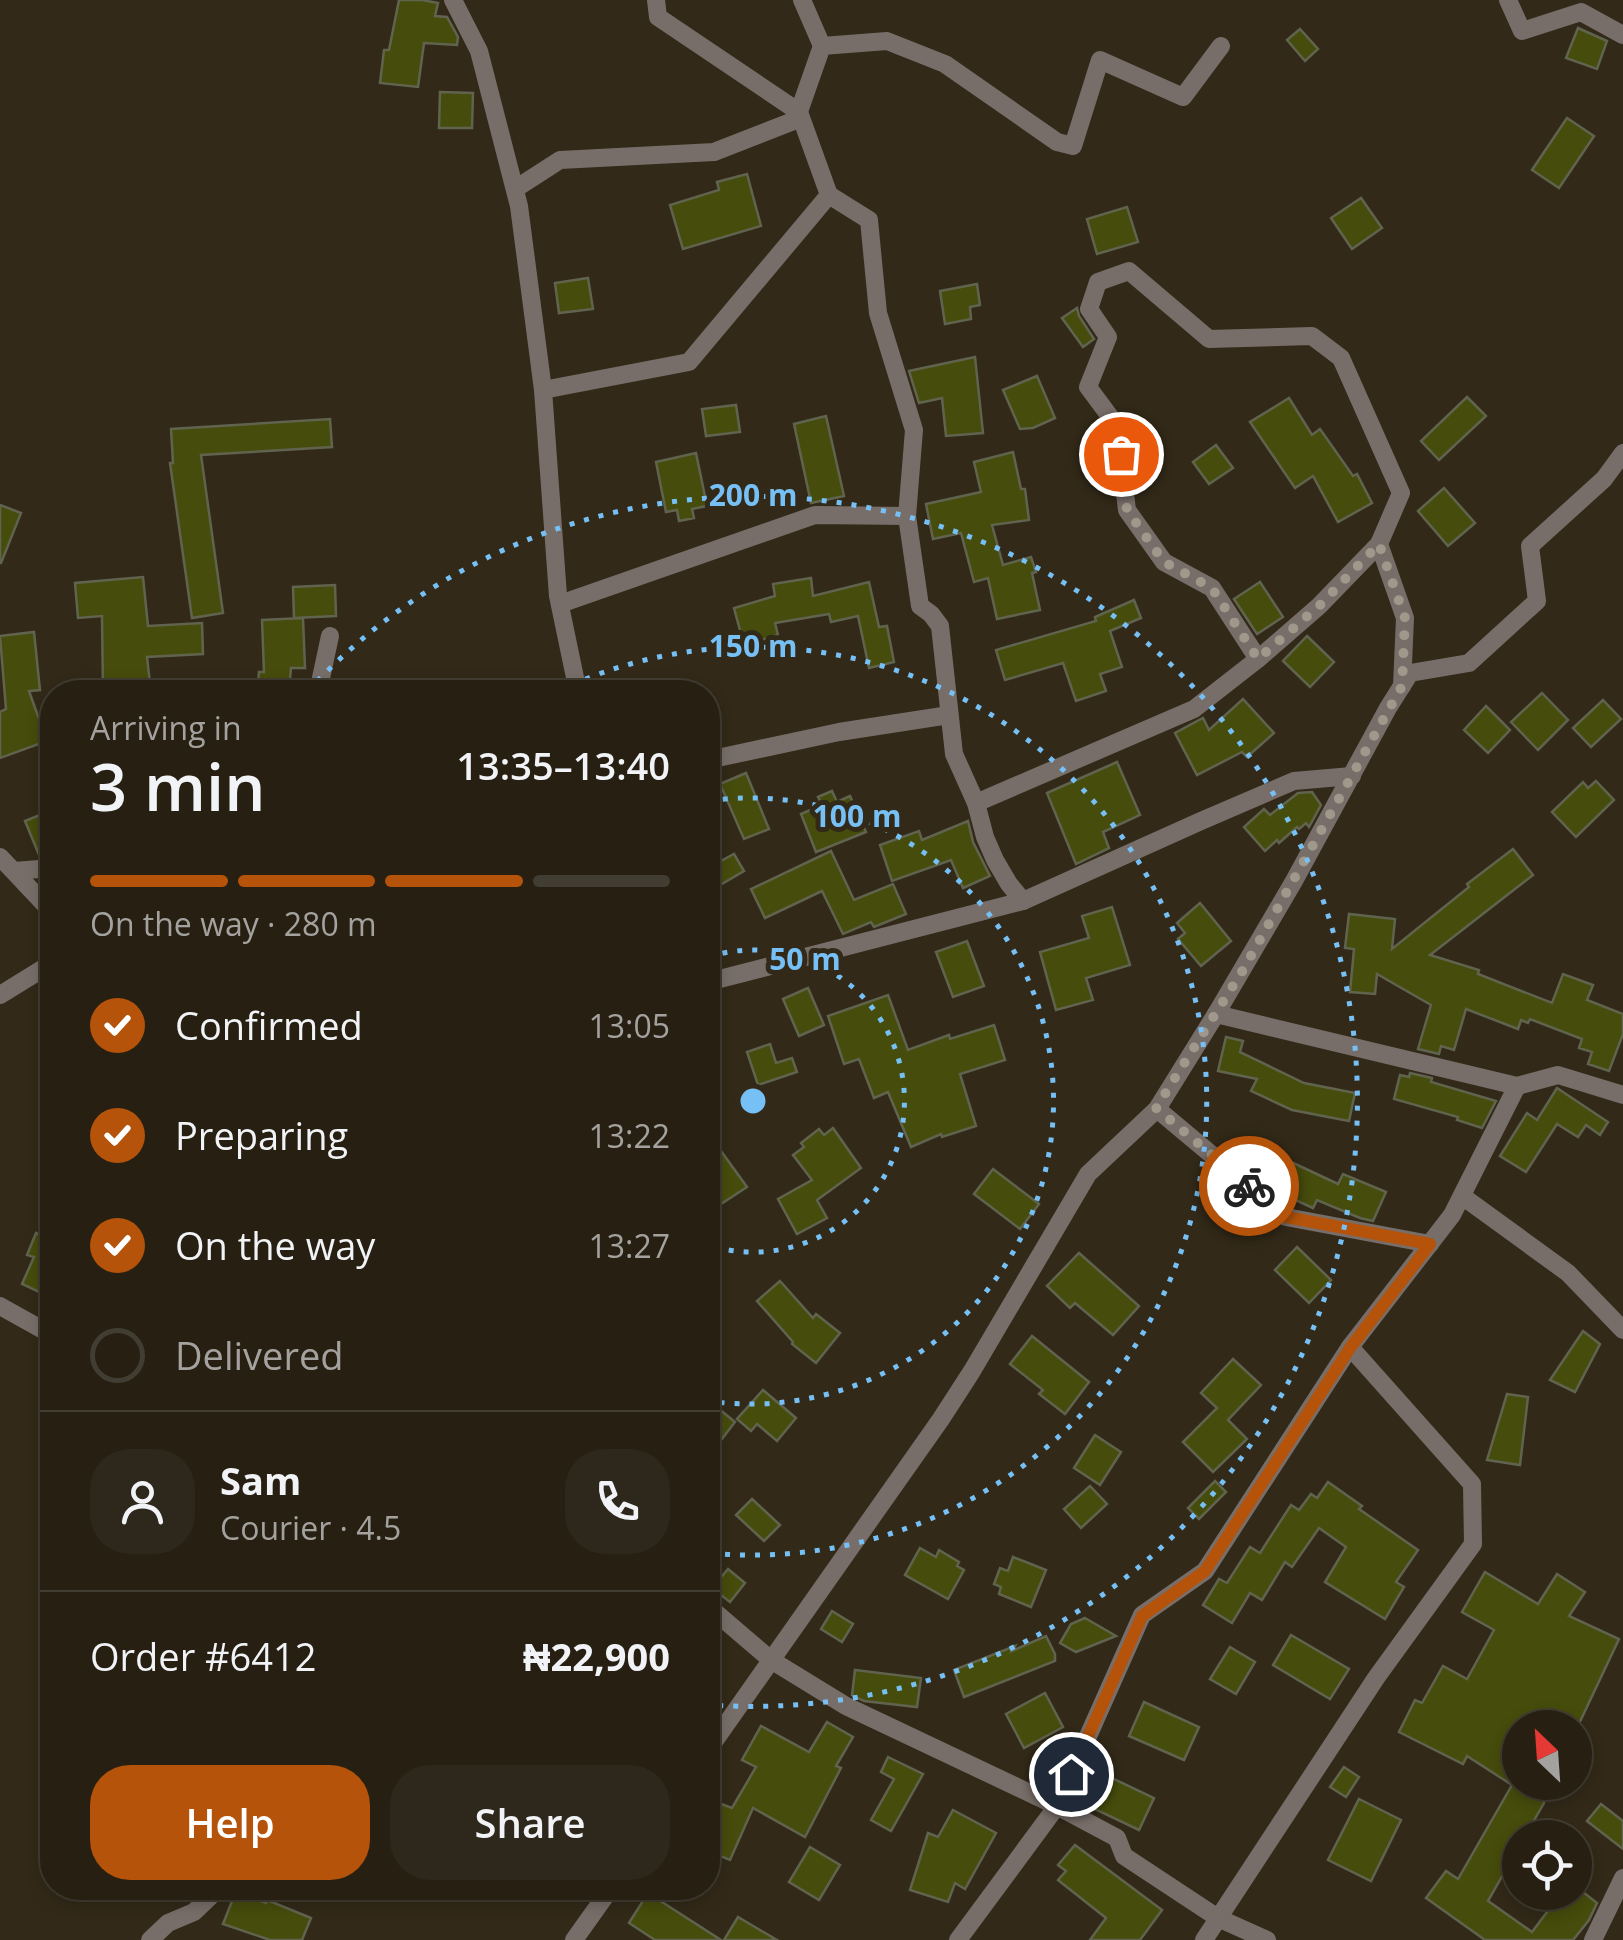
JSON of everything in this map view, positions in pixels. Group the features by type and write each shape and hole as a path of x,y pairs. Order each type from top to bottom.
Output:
{"street":[{"path":"453,0 479,50 519,206 542,390 560,604 576,680"},
{"path":"656,0 658,17 798,112 829,195 869,220 878,314 914,430 908,516 920,606 940,626 954,754 995,860 1023,901"},
{"path":"514,189 560,160 714,152 796,120 822,46 802,0"},
{"path":"1508,0 1522,31 1581,12 1623,35"},
{"path":"822,46 886,41 944,64 1057,142 1074,146 1100,60 1183,98 1221,46"},
{"path":"542,390 689,362 829,195"},
{"path":"976,803 1194,709 1258,659 1319,606 1379,544 1400,492 1341,358 1312,336 1209,339 1129,272 1098,282 1089,309 1108,336 1088,387 1118,426 1127,510 1164,562 1212,588 1258,659"},
{"path":"720,1733 972,1371 1088,1174 1156,1108 1252,956 1410,674 1469,663 1537,601 1530,546 1604,480 1623,453"},
{"path":"560,604 816,515 908,516"},
{"path":"1379,544 1405,618 1402,686"},
{"path":"321,680 330,636"},
{"path":"720,757 839,732 949,715"},
{"path":"720,979 1023,901 1294,782 1352,776"},
{"path":"0,857 40,899"},
{"path":"14,872 40,869"},
{"path":"0,995 40,971"},
{"path":"1216,1014 1517,1086 1558,1075 1623,1095"},
{"path":"958,1940 1056,1806 1142,1616 1205,1571 1350,1348 1452,1216 1517,1086"},
{"path":"1156,1108 1286,1217 1430,1244"},
{"path":"1462,1196 1568,1273 1623,1330"},
{"path":"0,1306 40,1328"},
{"path":"1204,1940 1376,1678 1473,1544 1472,1484 1350,1348"},
{"path":"720,1616 771,1660 846,1706 1117,1838 1124,1856 1218,1918 1267,1940"},
{"path":"1593,1940 1623,1878"},
{"path":"150,1940 168,1923 194,1912 206,1900"},
{"path":"574,1940 597,1900"}],"building":[{"path":"399,0 438,3 435,16 447,17 458,37 457,45 424,43 418,87 380,83 384,50 389,50"},
{"path":"1578,28 1607,41 1597,69 1566,58"},
{"path":"1300,29 1318,49 1305,61 1287,40"},
{"path":"440,92 473,93 472,128 439,128"},
{"path":"1567,118 1594,136 1559,188 1532,170"},
{"path":"747,174 761,226 683,249 670,205 719,190 717,182"},
{"path":"1361,198 1382,228 1352,249 1331,218"},
{"path":"1127,207 1138,242 1097,254 1087,219"},
{"path":"588,278 593,309 559,313 555,283"},
{"path":"977,284 980,305 970,307 971,319 945,324 940,291"},
{"path":"1077,308 1094,339 1083,347 1062,318"},
{"path":"975,357 983,433 946,436 942,398 919,403 909,371"},
{"path":"1037,376 1055,418 1020,429 1003,390"},
{"path":"1467,397 1486,416 1439,460 1421,441"},
{"path":"1289,398 1312,435 1320,429 1353,476 1357,474 1372,503 1338,522 1313,476 1295,488 1250,422"},
{"path":"736,405 740,432 706,436 702,409"},
{"path":"826,416 844,496 811,503 794,424"},
{"path":"330,419 332,447 201,455 223,613 192,618 170,463 171,429"},
{"path":"1216,445 1233,468 1209,484 1193,462"},
{"path":"1013,452 1021,489 1025,489 1029,520 992,525 1003,565 1031,557 1040,610 997,619 988,578 974,582 961,533 933,539 926,504 981,492 974,462"},
{"path":"696,453 707,506 692,509 694,518 679,521 677,510 666,512 656,462"},
{"path":"1444,488 1475,523 1448,546 1418,511"},
{"path":"0,505 21,513 1,563 0,563"},
{"path":"143,577 148,626 202,623 203,654 147,657 150,680 103,680 102,616 78,618 75,583"},
{"path":"811,578 813,596 869,582 879,627 887,626 894,662 869,668 858,616 831,622 829,614 775,623 778,635 744,645 734,608 775,596 773,584"},
{"path":"1260,582 1283,617 1257,634 1234,599"},
{"path":"335,585 336,616 294,618 293,587"},
{"path":"1134,600 1141,618 1110,631 1122,667 1100,674 1106,691 1076,701 1063,663 1005,680 996,650 1096,621 1095,617"},
{"path":"303,618 305,668 291,668 290,680 258,680 259,672 264,672 262,620"},
{"path":"34,632 40,690 29,691 40,722 40,744 0,758 0,712 6,709 0,636"},
{"path":"1307,636 1334,662 1310,687 1283,661"},
{"path":"1542,693 1568,720 1538,750 1511,722"},
{"path":"1243,699 1274,733 1247,757 1242,752 1197,775 1175,733 1203,718 1209,730"},
{"path":"1603,700 1621,719 1591,747 1573,728"},
{"path":"1486,706 1510,730 1488,753 1464,730"},
{"path":"1117,762 1140,815 1103,832 1109,848 1076,864 1047,793"},
{"path":"746,773 769,829 744,839 720,784"},
{"path":"1596,781 1614,800 1576,837 1552,812 1583,782 1588,788"},
{"path":"832,791 837,802 850,796 866,832 816,852 801,814 822,805 818,797"},
{"path":"1312,792 1321,805 1309,827 1306,823 1297,827 1265,851 1244,827 1264,809 1270,815 1298,793"},
{"path":"40,815 40,855 39,855 25,821"},
{"path":"968,821 973,842 990,876 963,888 951,860 892,881 880,845 919,831 922,840"},
{"path":"1513,849 1533,875 1430,955 1479,970 1478,974 1552,1003 1563,974 1593,985 1587,1000 1623,1014 1623,1034 1609,1071 1588,1064 1592,1052 1579,1048 1582,1039 1530,1019 1528,1023 1521,1020 1518,1029 1466,1009 1454,1050 1441,1046 1439,1054 1418,1049 1431,1005 1377,974 1375,994 1350,992 1354,949 1345,948 1349,914 1395,919 1392,949"},
{"path":"831,851 854,900 893,884 906,914 843,934 822,891 765,918 751,889"},
{"path":"734,854 744,871 720,885 720,862"},
{"path":"1200,903 1231,941 1201,966 1178,939 1185,933 1177,923"},
{"path":"1112,907 1130,965 1086,978 1093,1000 1056,1010 1040,952 1089,938 1082,916"},
{"path":"967,941 984,986 953,997 936,952"},
{"path":"808,988 824,1025 799,1036 783,999"},
{"path":"888,995 908,1050 994,1025 1005,1060 960,1074 976,1126 942,1137 941,1134 911,1147 888,1092 874,1098 859,1059 844,1064 828,1016"},
{"path":"1226,1037 1243,1041 1240,1052 1304,1083 1355,1093 1349,1121 1292,1110 1251,1091 1257,1079 1218,1071"},
{"path":"770,1044 776,1063 792,1058 797,1072 758,1085 747,1052"},
{"path":"1410,1073 1496,1101 1482,1128 1394,1099 1400,1075 1409,1077"},
{"path":"1557,1088 1608,1122 1600,1135 1586,1125 1578,1137 1557,1124 1526,1172 1500,1156 1527,1113 1537,1120"},
{"path":"833,1128 861,1168 817,1200 827,1218 797,1234 778,1199 812,1180 793,1155 804,1147 801,1143 819,1129 824,1135"},
{"path":"720,1152 747,1187 721,1204 720,1203"},
{"path":"1274,1154 1338,1184 1343,1174 1386,1192 1373,1221 1317,1200 1313,1208 1271,1189 1262,1180"},
{"path":"993,1169 1039,1204 1020,1229 974,1194"},
{"path":"36,1233 40,1235 40,1292 22,1284 34,1257 27,1255"},
{"path":"1297,1247 1331,1280 1309,1303 1275,1270"},
{"path":"1079,1253 1139,1306 1113,1335 1075,1303 1070,1308 1047,1286"},
{"path":"780,1281 813,1318 816,1314 840,1333 816,1363 792,1344 757,1301"},
{"path":"1583,1331 1600,1344 1575,1392 1550,1380"},
{"path":"1032,1336 1089,1382 1065,1414 1010,1364"},
{"path":"1233,1359 1261,1385 1228,1420 1247,1439 1213,1472 1183,1442 1217,1408 1201,1393"},
{"path":"763,1390 796,1418 777,1441 757,1424 751,1431 737,1419"},
{"path":"1507,1394 1528,1397 1520,1465 1487,1460"},
{"path":"720,1410 735,1422 720,1441"},
{"path":"1095,1435 1121,1452 1100,1485 1074,1468"},
{"path":"1215,1481 1226,1492 1199,1519 1188,1508"},
{"path":"1328,1482 1418,1550 1396,1582 1404,1587 1385,1619 1325,1582 1346,1547 1319,1528 1292,1567 1285,1562 1262,1600 1250,1593 1232,1623 1203,1605 1219,1579 1227,1583 1250,1547 1260,1553 1291,1505 1299,1510 1311,1494 1317,1498"},
{"path":"1090,1486 1107,1504 1081,1528 1064,1509"},
{"path":"752,1499 780,1525 764,1541 736,1515"},
{"path":"920,1548 936,1557 939,1550 959,1562 957,1566 964,1570 948,1599 905,1575"},
{"path":"1013,1557 1046,1570 1031,1607 999,1594 1001,1587 994,1584 1000,1568 1008,1571"},
{"path":"728,1569 745,1583 730,1602 720,1594 720,1578"},
{"path":"1485,1572 1538,1604 1557,1574 1585,1592 1569,1616 1619,1639 1585,1710 1502,1710 1502,1779 1467,1756 1463,1764 1399,1732 1415,1700 1422,1703 1443,1666 1467,1679 1494,1630 1462,1612"},
{"path":"832,1611 853,1624 842,1642 821,1629"},
{"path":"1085,1618 1116,1636 1076,1652 1060,1643 1071,1624"},
{"path":"1291,1635 1349,1669 1330,1699 1273,1665"},
{"path":"1046,1636 1055,1661 964,1697 954,1670"},
{"path":"1230,1647 1255,1662 1236,1694 1210,1679"},
{"path":"855,1670 921,1678 917,1707 864,1701 852,1695"},
{"path":"1045,1693 1063,1727 1024,1748 1006,1714"},
{"path":"1144,1702 1199,1727 1184,1760 1129,1736"},
{"path":"827,1722 853,1737 805,1837 753,1808 730,1860 720,1856 720,1804 732,1808 756,1767 742,1760 761,1726 809,1752"},
{"path":"888,1757 923,1774 891,1831 871,1820 894,1779 881,1772"},
{"path":"1344,1767 1359,1777 1346,1797 1330,1787"},
{"path":"1097,1771 1154,1798 1139,1830 1082,1803"},
{"path":"1359,1799 1401,1820 1371,1881 1328,1860"},
{"path":"1503,1800 1544,1800 1534,1820 1502,1820 1502,1876 1488,1901 1532,1932 1548,1910 1592,1910 1592,1899 1597,1903 1573,1940 1485,1940 1426,1898 1446,1871 1458,1879"},
{"path":"1601,1804 1623,1821 1623,1849 1592,1825 1592,1820 1588,1820"},
{"path":"953,1810 996,1833 965,1889 955,1883 948,1902 910,1890 928,1833 938,1837"},
{"path":"1075,1845 1162,1910 1140,1940 1090,1940 1106,1918 1058,1880 1066,1871 1058,1865"},
{"path":"810,1847 840,1865 819,1900 789,1882"},
{"path":"232,1900 267,1900 311,1918 302,1940 270,1940 223,1924"},
{"path":"644,1900 659,1900 721,1940 655,1940 629,1923"},
{"path":"738,1917 777,1940 724,1940"}],"way so far":[{"path":"1121,454 1127,510 1164,562 1212,588 1258,659 1319,606 1379,544 1405,618 1402,686 1243,970 1156,1108 1249,1186"}],"route":[{"path":"1071,1774 1142,1616 1205,1571 1350,1348 1430,1244 1286,1217 1249,1186"}]}
